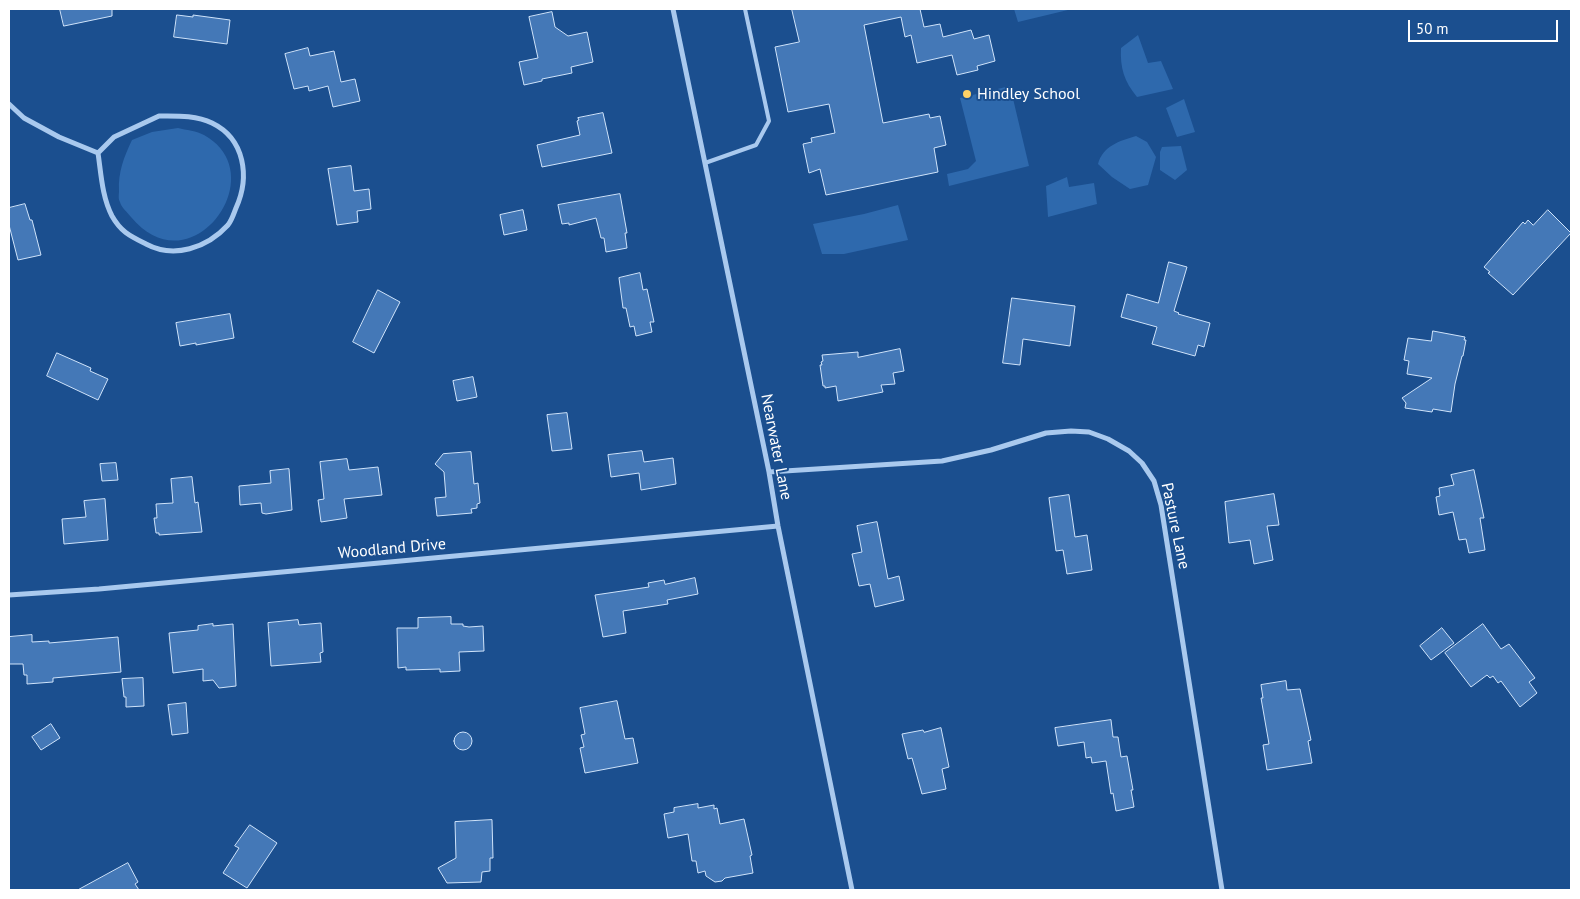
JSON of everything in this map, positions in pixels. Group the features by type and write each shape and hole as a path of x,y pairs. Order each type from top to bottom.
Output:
{"street":[{"name":"Nearwater Lane","path":"673,9 769,472 778,526 852,890"},
{"path":"9,104 24,118 59,137 98,152"},
{"path":"159,116 186,117 211,122 227,133 240,150 245,176 242,195 229,224 210,240 184,252 155,249 124,233 111,214 104,192 98,152 114,137 159,116"},
{"name":"Pasture Lane","path":"769,472 942,461 991,450 1046,433 1071,431 1089,432 1108,438 1129,450 1142,463 1154,481 1161,505 1222,890"},
{"name":"Woodland Drive","path":"9,595 108,588 778,526"}],"lane":[{"path":"705,163 756,144 769,121 745,9"}],"shaded area":[{"path":"1014,9 1072,9 1018,22"},
{"path":"1138,35 1148,63 1161,61 1173,89 1137,97 1133,91 1124,74 1121,62 1121,48"},
{"path":"1010,86 1029,166 949,186 947,174 968,169 976,161 960,98"},
{"path":"1184,99 1195,132 1177,137 1166,108"},
{"path":"178,128 204,135 224,153 231,175 228,197 217,218 199,233 178,240 154,236 131,217 119,201 119,184 124,159 132,140 152,132"},
{"path":"1136,136 1147,142 1156,157 1148,185 1130,189 1112,177 1098,164 1100,158 1113,145"},
{"path":"1181,146 1187,170 1175,180 1160,170 1160,152 1162,147"},
{"path":"1067,177 1069,187 1094,183 1097,204 1048,217 1046,186"},
{"path":"898,205 908,240 844,254 822,254 813,224"}],"building":[{"path":"60,9 112,9 112,16 64,26"},
{"path":"792,9 920,9 924,27 940,24 943,37 971,30 974,39 989,35 995,61 977,66 978,70 957,75 952,55 917,63 911,35 905,37 901,17 864,25 883,123 929,114 930,118 940,116 946,145 934,148 938,172 826,195 820,169 809,173 803,144 812,142 811,138 835,133 829,104 788,112 775,47 799,42"},
{"path":"552,12 555,27 568,36 587,32 593,62 571,67 572,73 524,85 519,62 538,58 529,17"},
{"path":"177,15 193,17 193,15 230,20 227,44 174,37"},
{"path":"308,48 310,56 334,51 341,82 355,79 360,101 333,107 328,86 309,91 308,86 294,89 285,54"},
{"path":"603,113 612,153 542,167 537,145 580,135 578,118"},
{"path":"351,166 354,191 369,189 371,209 357,211 358,222 337,225 328,169"},
{"path":"620,194 627,233 625,233 627,248 606,252 604,238 601,238 596,218 569,225 569,223 562,224 558,205"},
{"path":"25,204 30,220 32,220 41,255 18,260 9,225 9,208"},
{"path":"523,210 527,230 504,235 500,215"},
{"path":"1548,210 1571,233 1513,295 1488,273 1490,272 1484,267 1523,222 1525,224 1528,220 1533,225"},
{"path":"1169,262 1187,267 1174,311 1178,314 1210,323 1204,347 1198,345 1195,356 1152,344 1157,327 1121,317 1127,294 1158,303"},
{"path":"640,273 643,290 647,289 654,322 650,322 652,332 636,336 634,326 630,327 626,308 623,308 619,278"},
{"path":"378,290 400,302 374,353 353,342"},
{"path":"1012,298 1075,306 1070,346 1023,339 1020,365 1003,363"},
{"path":"230,314 234,338 180,346 176,323"},
{"path":"1433,331 1465,337 1464,340 1466,340 1455,384 1451,412 1433,409 1432,412 1405,408 1406,403 1402,398 1432,378 1407,374 1409,361 1404,360 1408,338 1431,341"},
{"path":"900,349 904,371 893,373 895,384 881,385 883,392 838,401 836,386 825,388 823,386 820,365 822,365 821,362 823,361 822,355 858,352 858,357"},
{"path":"57,353 91,368 90,371 108,379 98,400 47,376"},
{"path":"473,377 477,397 457,401 453,381"},
{"path":"567,413 572,449 552,451 547,415"},
{"path":"642,451 644,462 673,458 676,484 641,490 639,473 611,477 608,455"},
{"path":"471,452 474,484 478,483 480,503 477,504 477,508 471,509 472,513 437,516 435,498 446,497 444,472 435,464 443,454"},
{"path":"347,459 349,470 378,467 382,495 344,499 347,518 321,522 318,500 324,499 320,462"},
{"path":"116,463 118,480 102,481 100,464"},
{"path":"289,469 292,510 266,514 262,513 261,503 240,505 239,486 271,483 270,471"},
{"path":"1474,470 1484,518 1480,518 1485,550 1469,553 1466,539 1459,540 1453,512 1439,515 1436,497 1440,496 1439,488 1454,485 1451,475"},
{"path":"192,477 195,503 198,502 202,532 159,535 159,533 156,533 154,518 157,518 156,504 173,503 171,479"},
{"path":"1274,494 1279,525 1267,526 1273,560 1254,564 1250,540 1229,543 1225,502"},
{"path":"1069,495 1075,537 1087,535 1092,570 1067,574 1063,550 1056,551 1049,498"},
{"path":"105,499 108,540 64,544 62,519 86,517 84,501"},
{"path":"877,522 888,579 899,576 904,600 875,607 870,584 859,586 852,554 862,552 857,526"},
{"path":"695,578 698,594 667,600 668,604 623,611 626,633 603,637 595,595 649,587 648,583 664,580 665,584"},
{"path":"451,617 451,624 463,624 463,626 469,627 483,626 484,651 459,652 460,671 440,672 440,669 406,670 406,667 398,668 397,628 418,628 418,618"},
{"path":"298,620 299,625 321,623 323,652 320,653 321,662 271,666 268,623"},
{"path":"213,624 213,626 233,624 236,686 219,688 213,680 203,681 203,669 173,673 169,633 198,630 198,626"},
{"path":"1483,624 1501,649 1509,644 1535,678 1529,682 1537,693 1520,707 1501,681 1498,683 1493,676 1490,678 1487,675 1471,687 1445,653"},
{"path":"1442,628 1454,643 1431,660 1420,646"},
{"path":"32,635 32,642 49,641 49,643 118,637 121,672 53,678 53,682 27,684 27,675 24,675 23,664 9,664 9,637"},
{"path":"143,678 144,706 126,707 122,679"},
{"path":"1286,681 1287,690 1300,689 1311,740 1308,741 1312,763 1267,770 1263,745 1269,744 1261,698 1263,698 1261,685"},
{"path":"617,701 625,739 633,738 638,763 585,773 580,748 584,747 581,735 585,734 580,708"},
{"path":"186,703 188,733 172,735 168,705"},
{"path":"1111,720 1113,737 1118,737 1121,757 1127,756 1134,807 1116,811 1113,793 1111,794 1106,761 1092,763 1091,757 1086,758 1084,742 1058,746 1055,728"},
{"path":"51,724 60,738 41,750 32,737"},
{"path":"941,728 949,767 942,769 946,789 922,794 912,758 908,759 902,734"},
{"path":"459,732 467,732 472,737 470,748 459,750 454,745 454,737"},
{"path":"698,804 698,808 714,805 714,809 717,808 720,824 744,819 752,855 750,856 753,873 725,878 722,881 715,882 706,876 705,871 698,873 696,861 692,861 688,834 668,838 664,814 674,812 674,808"},
{"path":"492,820 493,858 490,858 490,871 482,872 481,882 447,883 438,868 456,858 455,822"},
{"path":"250,825 277,843 247,888 223,873 239,848 235,846"},
{"path":"128,863 138,882 135,884 139,890 78,890"}],"place":[{"name":"Hindley School","path":"967,94"}]}
